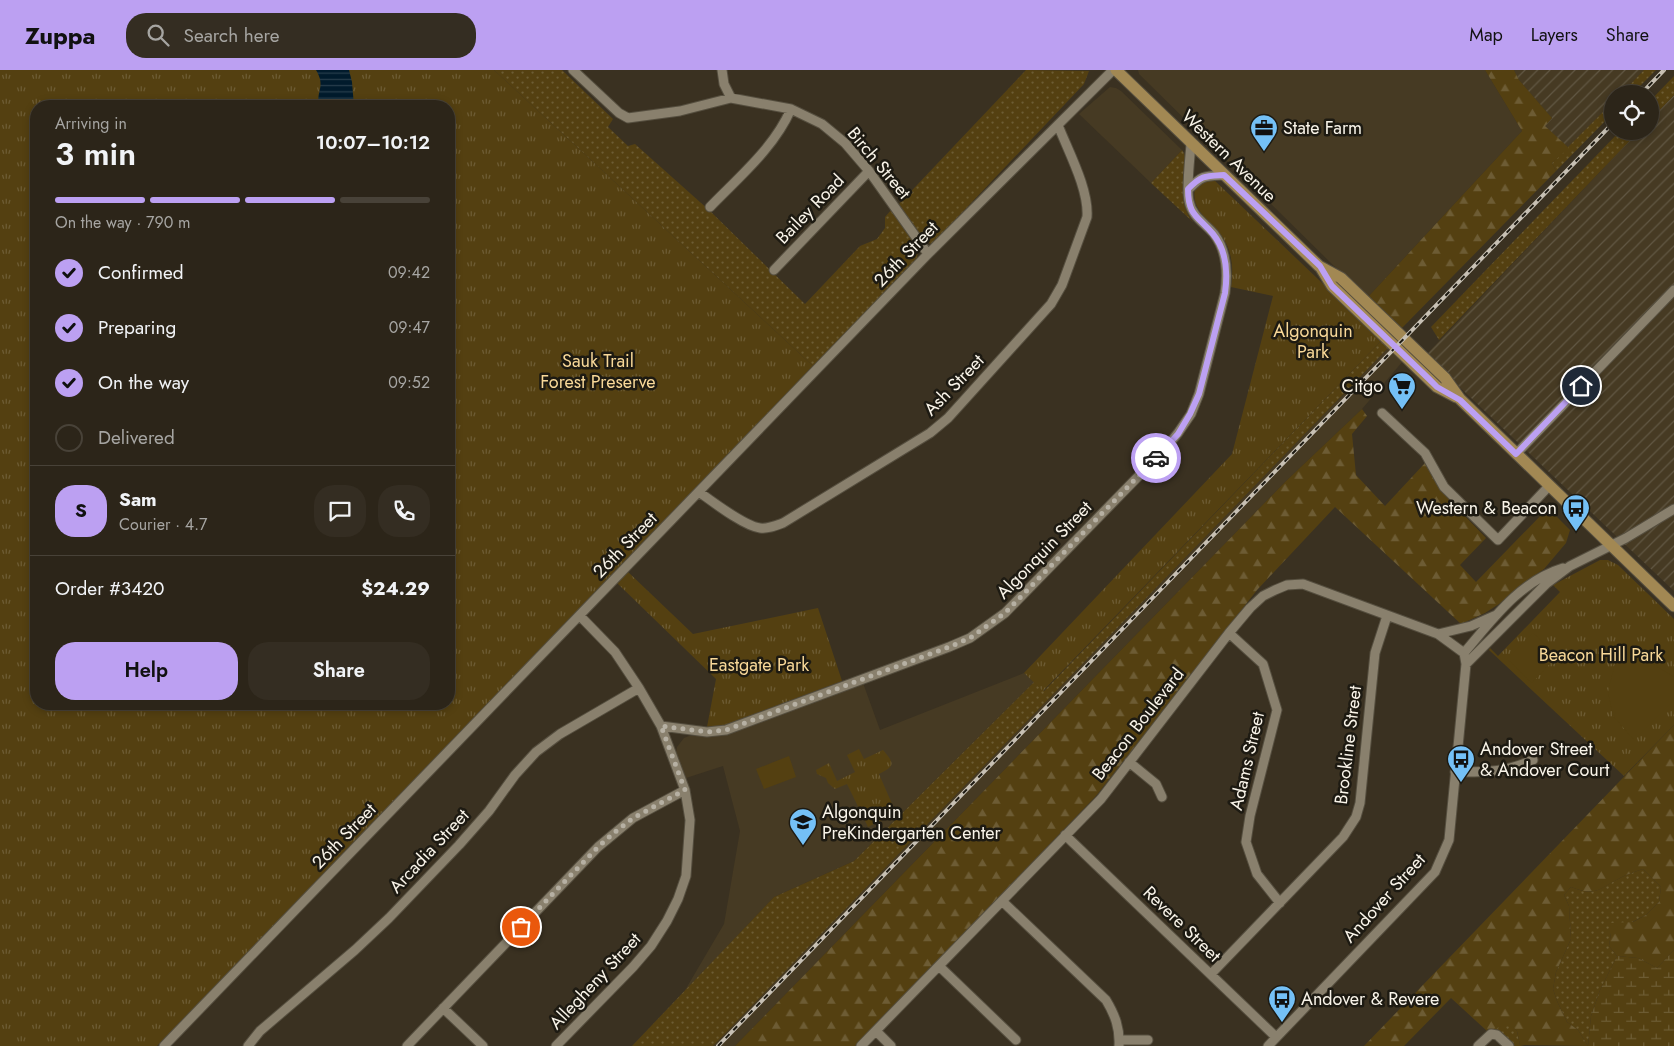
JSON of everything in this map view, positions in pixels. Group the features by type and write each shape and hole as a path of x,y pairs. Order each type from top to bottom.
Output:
{"main road":[{"name":"Western Avenue","path":"1114,70 1320,266 1332,286 1437,387 1460,400 1674,606"}],"street":[{"path":"573,70 619,113 628,118 680,111 731,98 724,84 722,70"},
{"name":"26th Street","path":"164,1046 928,254 1114,70"},
{"name":"Birch Street","path":"731,98 790,109 822,124 844,143 869,170 928,254"},
{"path":"710,207 771,142 784,123 790,109"},
{"name":"Ash Street","path":"699,492 750,526 772,528 924,438 948,418 1051,304 1062,285 1087,217 1088,207 1085,193 1058,124"},
{"name":"Algonquin Street","path":"661,726 708,732 726,730 970,638 1005,613 1165,449 1190,414 1199,394 1225,293 1227,276 1226,261 1221,246 1214,234 1194,215 1188,201 1191,144"},
{"name":"Bailey Road","path":"774,270 869,170"},
{"path":"1188,189 1199,178 1224,175"},
{"path":"1516,454 1674,290"},
{"path":"1382,413 1425,453 1444,487 1498,540 1549,486"},
{"path":"1466,664 1546,584 1570,566 1626,538 1674,510"},
{"path":"1438,634 1464,653 1496,615 1519,592 1552,571 1570,566"},
{"name":"Beacon Boulevard","path":"862,1046 1101,799 1229,633 1263,596 1287,585 1303,584 1438,634"},
{"path":"1438,634 1471,626 1496,615"},
{"name":"Allegheny Street","path":"556,1046 633,967 651,946 667,922 686,876 690,820 685,790 661,726 639,688 614,652 580,616"},
{"name":"Brookline Street","path":"1211,974 1343,837 1356,817 1360,803 1375,653 1387,616"},
{"name":"Adams Street","path":"1229,633 1263,664 1277,710 1250,816 1246,842 1257,874 1280,903"},
{"name":"Andover Street","path":"1268,1046 1435,872 1449,840 1466,664 1464,653"},
{"name":"Arcadia Street","path":"248,1046 260,1031 356,950 390,918 459,846 536,752 560,734 639,688"},
{"path":"1455,772 1494,772 1513,769 1533,760"},
{"path":"1129,762 1156,784 1162,797"},
{"path":"407,1046 598,847 633,818 685,790"},
{"name":"Revere Street","path":"1065,835 1276,1037"},
{"path":"1002,901 1106,1000 1116,1018 1120,1043 1148,1040"},
{"path":"939,966 1016,1040"},
{"path":"443,1008 483,1046"},
{"path":"876,1031 891,1046"},
{"path":"1478,1046 1491,1034 1497,1035 1509,1046"}],"shaded area":[{"path":"1138,70 1485,70 1522,131 1368,297 1334,266 1139,74"},
{"path":"1514,70 1644,70 1630,85 1604,85 1604,111 1569,148 1544,126 1552,118 1519,80"},
{"path":"1110,87 1121,91 1182,150 1151,183 1079,114"},
{"path":"1674,95 1674,591 1426,355 1630,140 1659,140 1659,111"},
{"path":"1389,347 1403,361 1362,409 1286,481 735,1046 713,1046"},
{"name":"Algonquin PreKindergarten Center","path":"1024,673 1034,682 854,861 774,897 684,992 724,924 740,831 723,766 686,778 676,753 677,747 684,738 689,736 726,734 863,683 880,730"}],"green space":[{"name":"Sauk Trail Forest Preserve","path":"0,70 494,70 813,366 157,1046 0,1046"},
{"path":"494,70 562,70 613,119 608,127 628,146 635,144 710,211 805,304 860,246 877,239 885,228 885,217 892,209 918,250 917,259 813,366"},
{"path":"1026,70 1089,71 1084,84 934,242 931,244 924,240 899,204"},
{"path":"1485,70 1514,70 1519,80 1552,118 1545,126 1569,148 1552,163 1556,171 1401,329 1368,297 1522,131"},
{"path":"1644,70 1656,70 1641,85 1630,85"},
{"path":"1674,76 1674,95 1659,111 1659,92"},
{"path":"1604,111 1604,122 1556,171 1552,163"},
{"path":"1611,140 1630,140 1439,340 1431,327"},
{"path":"1182,150 1186,160 1183,188 1184,201 1187,212 1193,222 1151,183"},
{"name":"Algonquin Park","path":"1213,179 1382,340 1043,691 1024,673 1232,454 1273,296 1231,287 1232,266 1227,245 1204,216 1195,201 1194,193 1197,183"},
{"path":"1382,340 1389,347 713,1046 632,1046 774,897 854,861 1034,682 1044,691"},
{"path":"1362,409 1367,416 1352,434 1356,475 1385,506 1425,463 1440,490 1486,538 1460,565 1476,582 1548,508 1570,530 1566,543 1544,569 1499,604 1461,624 1335,507 1257,590 1096,796 855,1046 735,1046 1286,481"},
{"name":"Beacon Hill Park","path":"1600,560 1608,560 1618,565 1674,619 1674,725 1624,776 1489,650 1490,648 1498,656 1560,592 1553,585"},
{"name":"Eastgate Park","path":"627,571 693,634 818,608 842,681 725,725 707,727 716,679 617,583"},
{"path":"1533,633 1557,656 1532,683 1507,659"},
{"path":"1624,646 1674,677 1674,700 1634,740 1613,716 1608,692 1615,663"},
{"path":"1674,725 1674,950 1657,968 1638,958 1617,956 1609,946 1611,933 1609,923 1633,922 1646,915 1659,902 1661,887 1643,869 1597,890 1586,891 1571,887 1564,895 1569,906 1571,939 1556,972 1553,989 1567,1022 1578,1030 1588,1046 1520,1045 1517,1031 1510,1024 1487,1031 1451,998 1404,1046 1364,1046"},
{"path":"859,749 864,759 883,750 891,762 888,769 879,774 896,813 868,827 847,784 835,789 828,783 826,778 817,774 816,770 829,763 837,781 855,772 847,755"},
{"path":"789,756 796,777 764,789 756,769"},
{"path":"1643,869 1661,887 1659,902 1646,915 1611,933 1609,946 1617,956 1600,990 1591,1016 1588,1046 1578,1030 1567,1022 1553,989 1556,972 1571,939 1569,906 1564,895 1571,887 1586,891 1597,890"},
{"path":"1674,950 1674,1046 1588,1046 1591,1016 1600,990 1617,956 1638,958 1657,968"},
{"path":"1510,1023 1517,1031 1520,1045 1525,1046 1515,1046 1499,1033 1487,1031"}],"water":[{"path":"316,70 349,70 354,100 318,100 321,85"}],"railway":[{"path":"1650,85 1664,70"},
{"path":"718,1046 1604,132"}],"way so far":[{"path":"521,927 598,847 615,832 633,818 685,790 661,726 690,731 726,730 970,638 988,627 1005,613 1156,458"}],"place":[{"name":"State Farm","path":"1264,152"},
{"name":"Citgo","path":"1402,410"},
{"name":"Western & Beacon","path":"1576,532"},
{"name":"Andover Street & Andover Court","path":"1461,783"},
{"name":"Algonquin PreKindergarten Center","path":"803,846"},
{"name":"Andover & Revere","path":"1282,1023"}],"route":[{"path":"1156,458 1178,434 1199,394 1225,293 1226,261 1221,246 1214,234 1194,215 1188,201 1188,189 1199,178 1209,176 1224,175 1320,266 1332,286 1437,387 1460,400 1516,454 1581,386"}]}
